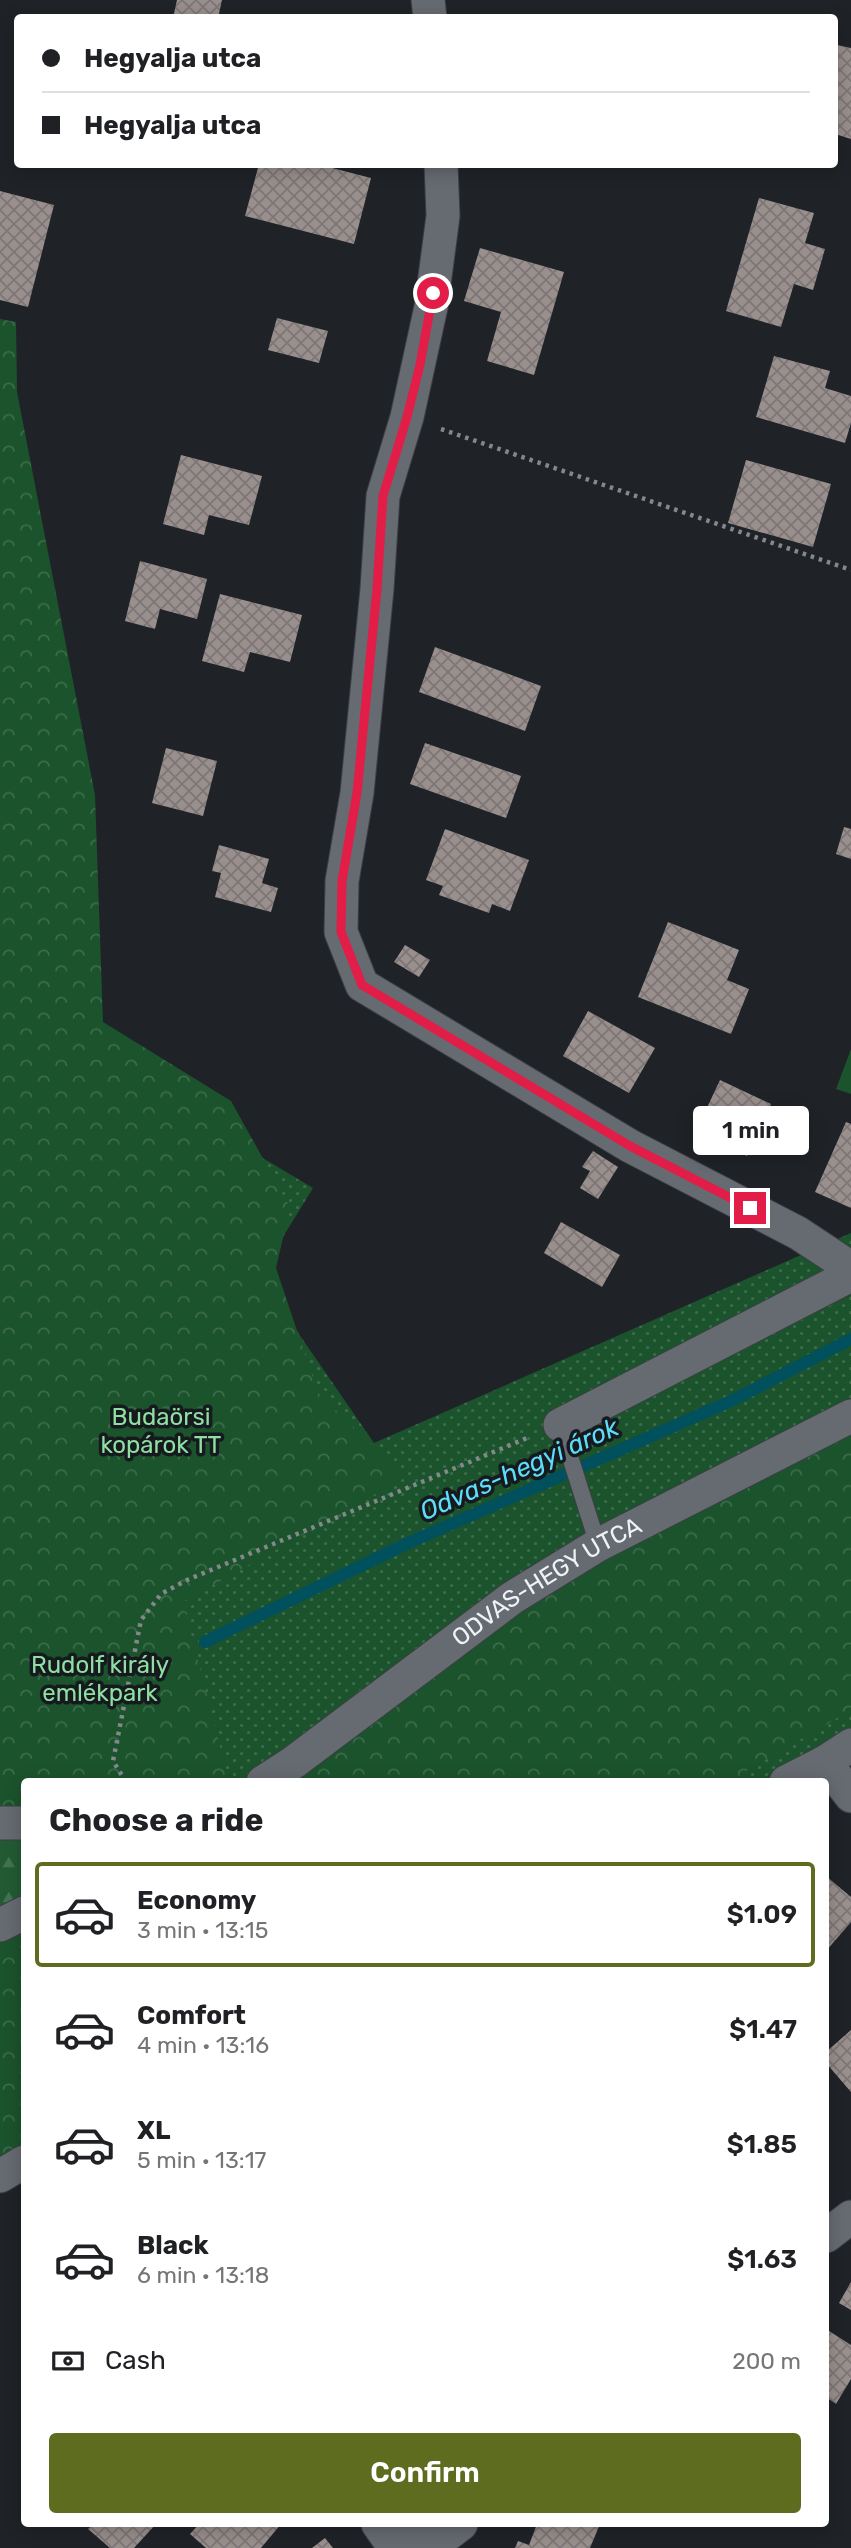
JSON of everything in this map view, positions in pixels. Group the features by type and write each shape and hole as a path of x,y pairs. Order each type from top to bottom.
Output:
{"street":[{"path":"441,168 443,216 433,293 420,365 383,496 377,589 357,793 342,881 341,932 362,985 630,1146 798,1233 851,1268"},
{"path":"560,1425 851,1275"},
{"name":"ODVAS-HEGY UTCA","path":"269,1778 512,1598 598,1545 851,1416"},
{"path":"793,1778 838,1754 851,1796"},
{"path":"0,1823 21,1823"},
{"path":"0,1925 21,1914"},
{"path":"0,2176 21,2164"},
{"path":"829,2234 851,2217"},
{"path":"381,2527 390,2541 436,2543 457,2527"}],"lane":[{"path":"560,1425 598,1545"}],"path":[{"path":"407,417 851,570"},
{"path":"124,1778 113,1761 141,1620 161,1594 187,1580 560,1425"}],"green space":[{"name":"Budaörsi kopárok TT","path":"0,319 16,322 17,392 95,795 103,1022 231,1101 290,1207 276,1268 318,1393 406,1477 183,1602 228,1778 21,1778 21,1823 0,1823"},
{"name":"Rudolf király emlékpark","path":"0,963 2,1002 313,1188 259,1276 374,1443 851,1233 851,1746 793,1778 24,1778"},
{"path":"851,1049 851,1094 836,1089"},
{"path":"851,1432 851,1710 734,1778 281,1778 560,1565"},
{"path":"0,1822 21,1826 21,1914 0,1925"},
{"path":"21,1922 21,2158 0,2168 0,1933"}],"building":[{"path":"177,0 222,0 219,14 174,14"},
{"path":"838,45 851,48 851,139 838,135"},
{"path":"258,168 332,168 371,178 354,244 245,216"},
{"path":"0,191 54,205 28,307 0,300"},
{"path":"759,198 814,213 805,243 825,249 813,290 794,284 781,327 726,311"},
{"path":"480,248 564,272 534,375 487,361 501,312 464,301"},
{"path":"277,318 328,331 319,363 268,350"},
{"path":"774,356 830,371 825,388 851,396 851,423 845,443 756,417"},
{"path":"181,455 262,476 249,525 209,515 204,535 163,524"},
{"path":"746,460 831,484 813,547 728,523"},
{"path":"140,561 207,579 197,619 160,609 155,629 125,621"},
{"path":"220,594 302,615 290,662 250,652 244,672 202,661"},
{"path":"435,647 541,686 525,731 419,692"},
{"path":"425,743 521,776 506,818 410,784"},
{"path":"166,748 217,761 203,816 152,803"},
{"path":"844,827 851,829 851,859 836,854"},
{"path":"445,829 529,860 510,911 492,904 489,913 439,895 443,886 426,880"},
{"path":"219,845 269,859 262,883 278,888 271,912 215,897 221,873 212,871"},
{"path":"668,922 739,950 727,980 749,989 731,1034 638,997"},
{"path":"405,945 430,960 419,977 394,962"},
{"path":"588,1011 655,1048 629,1093 563,1056"},
{"path":"720,1080 771,1104 747,1156 696,1131"},
{"path":"846,1122 851,1124 851,1208 815,1192"},
{"path":"593,1151 618,1167 598,1199 580,1188 590,1171 582,1167"},
{"path":"561,1222 620,1255 602,1287 544,1253"},
{"path":"829,1879 851,1897 851,1922 829,1948"},
{"path":"851,2030 851,2092 829,2066 829,2049"},
{"path":"851,2282 851,2310 839,2303"},
{"path":"829,2331 851,2345 851,2379 836,2404 829,2399"},
{"path":"153,2527 134,2548 110,2548 88,2529"},
{"path":"196,2527 278,2527 261,2548 206,2548 190,2534"},
{"path":"536,2527 599,2527 590,2548 515,2548 518,2541 529,2545"},
{"path":"325,2538 333,2548 312,2548"}],"waterway":[{"name":"Odvas-hegyi árok","path":"205,1642 406,1544 731,1401 851,1339"}],"route":[{"path":"433,293 420,365 383,496 377,589 357,793 342,881 341,932 362,985 630,1146 750,1208"}]}
